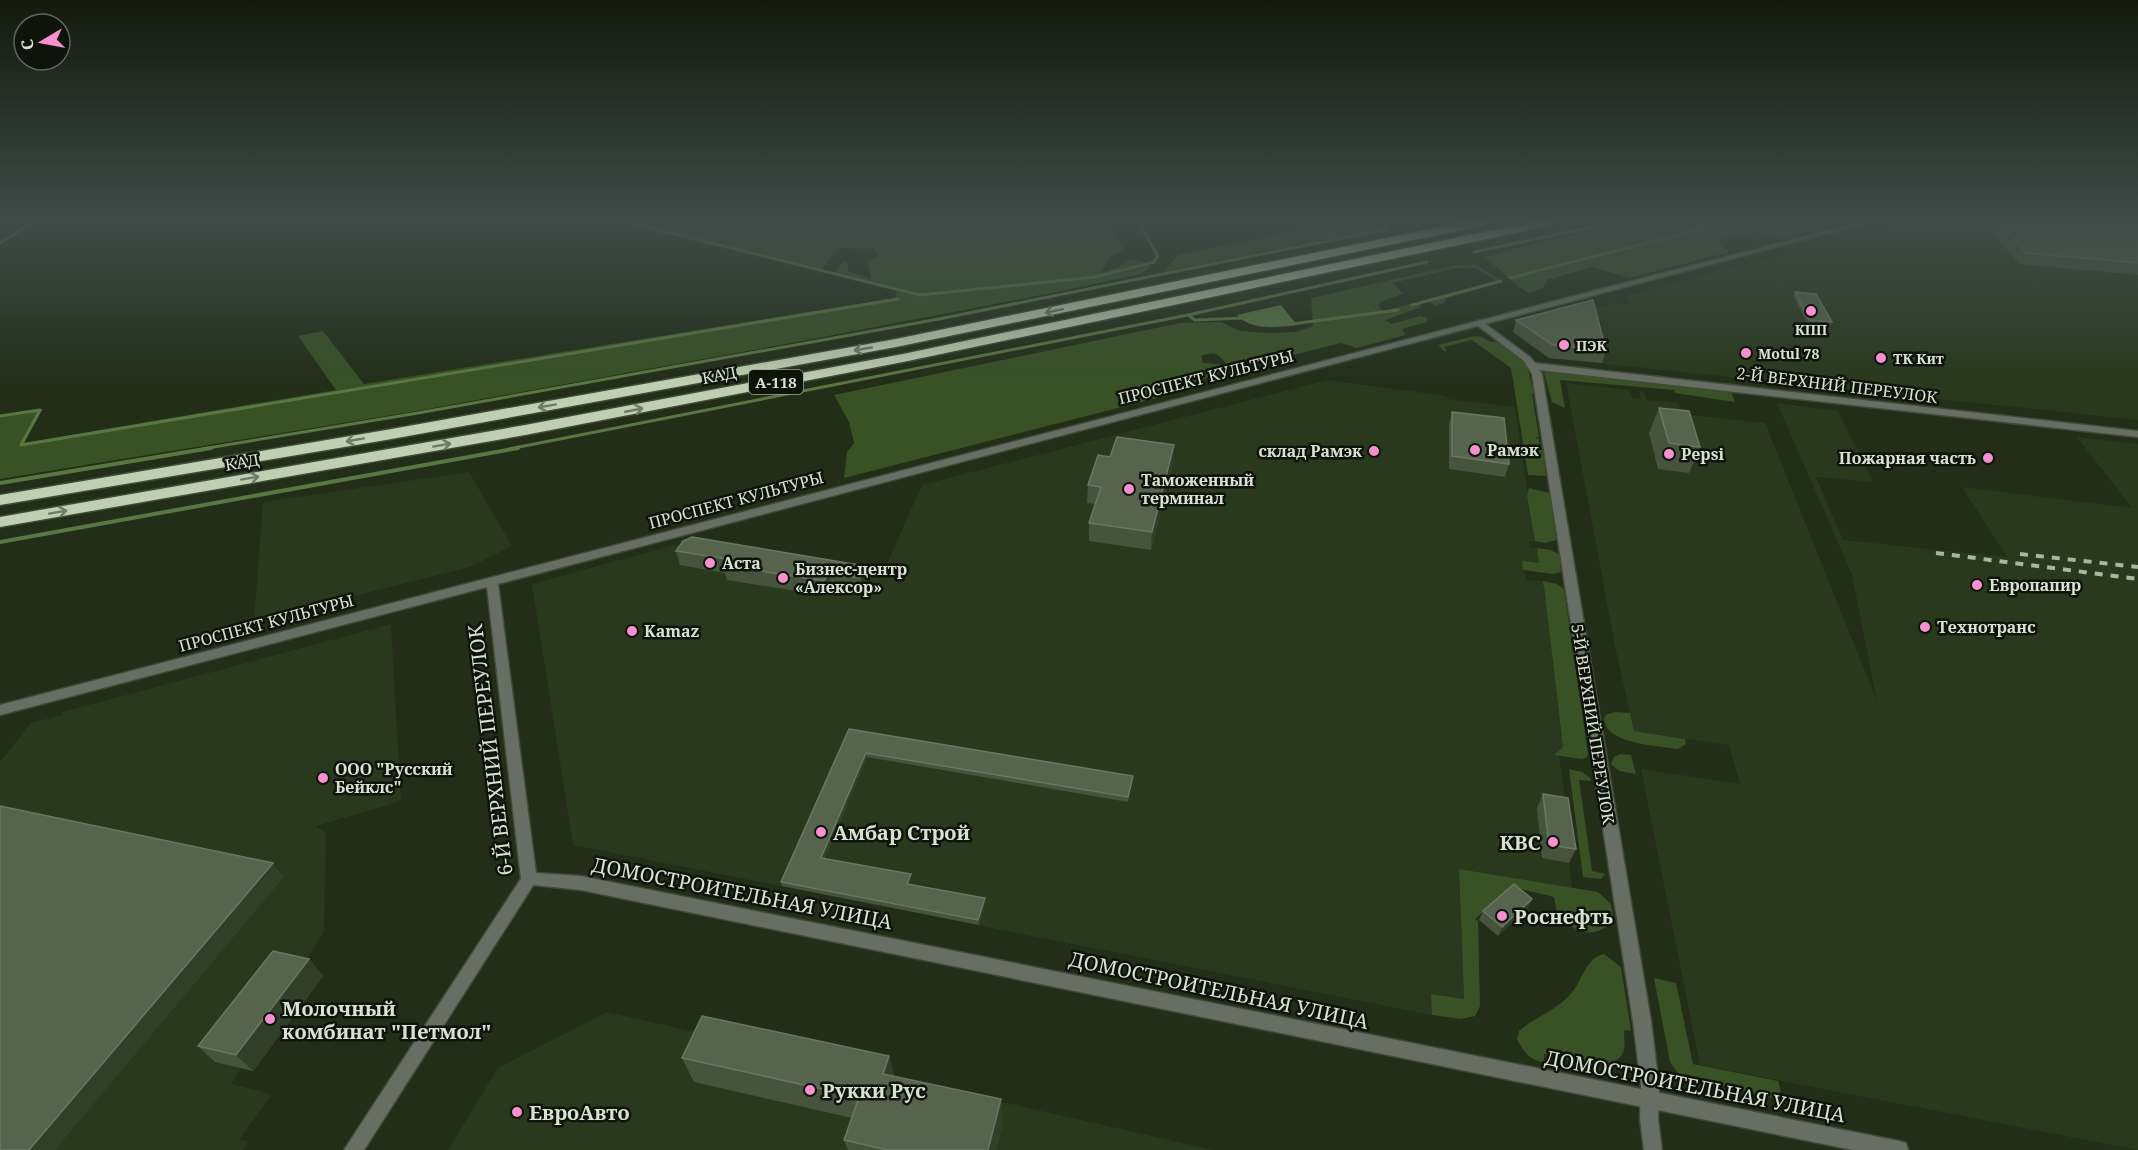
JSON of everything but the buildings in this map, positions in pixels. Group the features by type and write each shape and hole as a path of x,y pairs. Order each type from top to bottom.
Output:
{"highway":[{"name":"КАД","path":"0,500 386,435 896,343 1222,276"},
{"name":"КАД","path":"0,522 525,430 892,360 1293,276"}],"street":[{"name":"ПРОСПЕКТ КУЛЬТУРЫ","path":"0,710 1662,276"},
{"path":"1480,323 1533,366"},
{"name":"2-Й ВЕРХНИЙ ПЕРЕУЛОК","path":"1533,366 2138,434"},
{"name":"5-Й ВЕРХНИЙ ПЕРЕУЛОК","path":"1533,366 1537,374 1541,396 1642,1021 1650,1100 1648,1119 1653,1150"},
{"name":"6-Й ВЕРХНИЙ ПЕРЕУЛОК","path":"353,1150 529,879 492,581"},
{"name":"ДОМОСТРОИТЕЛЬНАЯ УЛИЦА","path":"529,879 581,883 1899,1150"}],"shaded area":[{"path":"845,276 861,276 871,279 870,276 1132,276 797,342 417,411 0,479 0,415 43,409 24,443 336,390 298,336 323,331 364,384 895,298 896,292 903,290"},
{"path":"1409,276 1423,276 1393,283 1403,294 1380,302 1379,306 1383,311 1418,302 1422,307 1385,320 1392,324 1420,316 1428,318 1426,322 1402,329 1405,335 1357,348 1341,343 1234,370 1217,355 1208,354 1201,356 1203,363 1218,364 1229,371 1203,379 1204,386 844,478 847,452 854,443 849,422 834,395 1180,323 1221,322 1240,331 1296,332 1313,326 1311,298"},
{"path":"1489,276 1503,282 1447,298 1444,303 1435,306 1428,300 1494,282"},
{"path":"1506,276 1562,276 1547,280 1543,288 1529,293"},
{"path":"1703,276 2138,276 2138,420 1549,358 1549,319 1612,303 1630,304 1626,296"},
{"path":"1281,305 1297,325 1257,326 1237,315"},
{"path":"1474,336 1482,337 1490,342 1498,341 1527,365 1534,394 1532,394 1539,437 1535,438 1539,439 1540,450 1543,451 1546,476 1528,475 1511,368 1472,340 1444,347 1447,351 1438,345"},
{"path":"1549,371 1727,391 1732,394 1735,402 1675,393 1674,390 1560,380 1565,408 1552,402 1544,373"},
{"path":"1327,380 1515,407 1535,541 1529,541 1529,547 1537,548 1539,564 1522,562 1526,580 1542,581 1544,587 1563,747 1555,755 1559,756 1567,813 1562,812 1572,888 1459,869 1464,999 1432,994 1432,1015 573,845 532,584 674,545 883,573 922,485"},
{"path":"1566,383 1629,390 1632,398 1641,399 1639,391 1644,392 1647,400 1678,403 1682,414 1765,423 1877,701 1852,575 1777,403 1838,411 1873,482 1816,477 1843,540 2007,557 1962,487 2132,508 2077,437 2138,444 2138,1150 1700,1065 1641,769 1740,784 1729,745 1634,731 1615,646"},
{"path":"469,472 512,546 470,567 254,621 263,502"},
{"path":"1529,488 1550,493 1556,540 1546,543 1535,541 1527,495"},
{"path":"1537,548 1559,554 1561,572 1553,574 1523,570 1522,561 1539,563"},
{"path":"1542,581 1557,584 1564,589 1588,753 1587,757 1582,759 1554,755 1563,747"},
{"path":"391,624 401,801 316,826 326,834 324,932 305,961 323,976 253,1071 241,1068 231,1084 272,1094 240,1139 249,1142 243,1150 0,1150 0,762 31,723 62,715 63,712"},
{"path":"1615,712 1630,713 1634,731 1685,739 1686,744 1678,749 1646,745 1622,738 1606,727 1604,718"},
{"path":"1620,754 1631,755 1636,774 1619,771 1611,764 1614,757"},
{"path":"1569,769 1582,772 1591,781 1579,780 1592,871 1605,874 1601,879 1583,877"},
{"path":"1459,869 1598,892 1611,904 1614,921 1591,933 1577,930 1557,913 1554,897 1517,888 1508,890 1475,919 1478,921 1480,1006 1475,1016 1461,1019 1432,1015 1431,994 1464,999"},
{"path":"1604,954 1621,967 1631,1031 1624,1030 1624,1050 1620,1058 1611,1062 1588,1063 1544,1054 1544,1062 1531,1057 1524,1051 1517,1039 1519,1031 1566,998 1576,987 1588,965"},
{"path":"1654,978 1676,983 1693,1064 1778,1081 1781,1091 1778,1096 1773,1098 1680,1076 1670,1062"},
{"path":"607,1012 1213,1150 448,1150 498,1068"}],"waterway":[{"path":"842,276 920,295 1100,276"},
{"path":"202,449 418,413 939,319 1155,276"},
{"path":"1188,315 1365,276"},
{"path":"1510,278 1519,276"},
{"path":"1412,305 1501,281"},
{"path":"0,416 40,410 21,445 898,299"},
{"path":"1292,324 1398,310"},
{"path":"509,449 1188,315"},
{"path":"1188,315 1195,320 1243,318"},
{"path":"0,483 211,448"},
{"path":"0,542 518,448"}],"railway":[{"path":"1936,553 2138,579"},
{"path":"2020,554 2138,567"}],"place":[{"name":"КПП","path":"1811,311"},
{"name":"ПЭК","path":"1564,345"},
{"name":"Motul 78","path":"1746,353"},
{"name":"ТК Кит","path":"1881,358"},
{"name":"Рамэк","path":"1475,450"},
{"name":"склад Рамэк","path":"1374,451"},
{"name":"Pepsi","path":"1669,454"},
{"name":"Пожарная часть","path":"1988,458"},
{"name":"Таможенный терминал","path":"1129,489"},
{"name":"Аста","path":"710,563"},
{"name":"Бизнес-центр «Алексор»","path":"783,578"},
{"name":"Европапир","path":"1977,585"},
{"name":"Технотранс","path":"1925,627"},
{"name":"Kamaz","path":"632,631"},
{"name":"ООО \"Русский Бейклс\"","path":"323,778"},
{"name":"Амбар Строй","path":"821,832"},
{"name":"КВС","path":"1553,842"},
{"name":"Роснефть","path":"1502,916"},
{"name":"Молочный комбинат \"Петмол\"","path":"270,1019"},
{"name":"Рукки Рус","path":"810,1090"},
{"name":"ЕвроАвто","path":"517,1112"}]}
